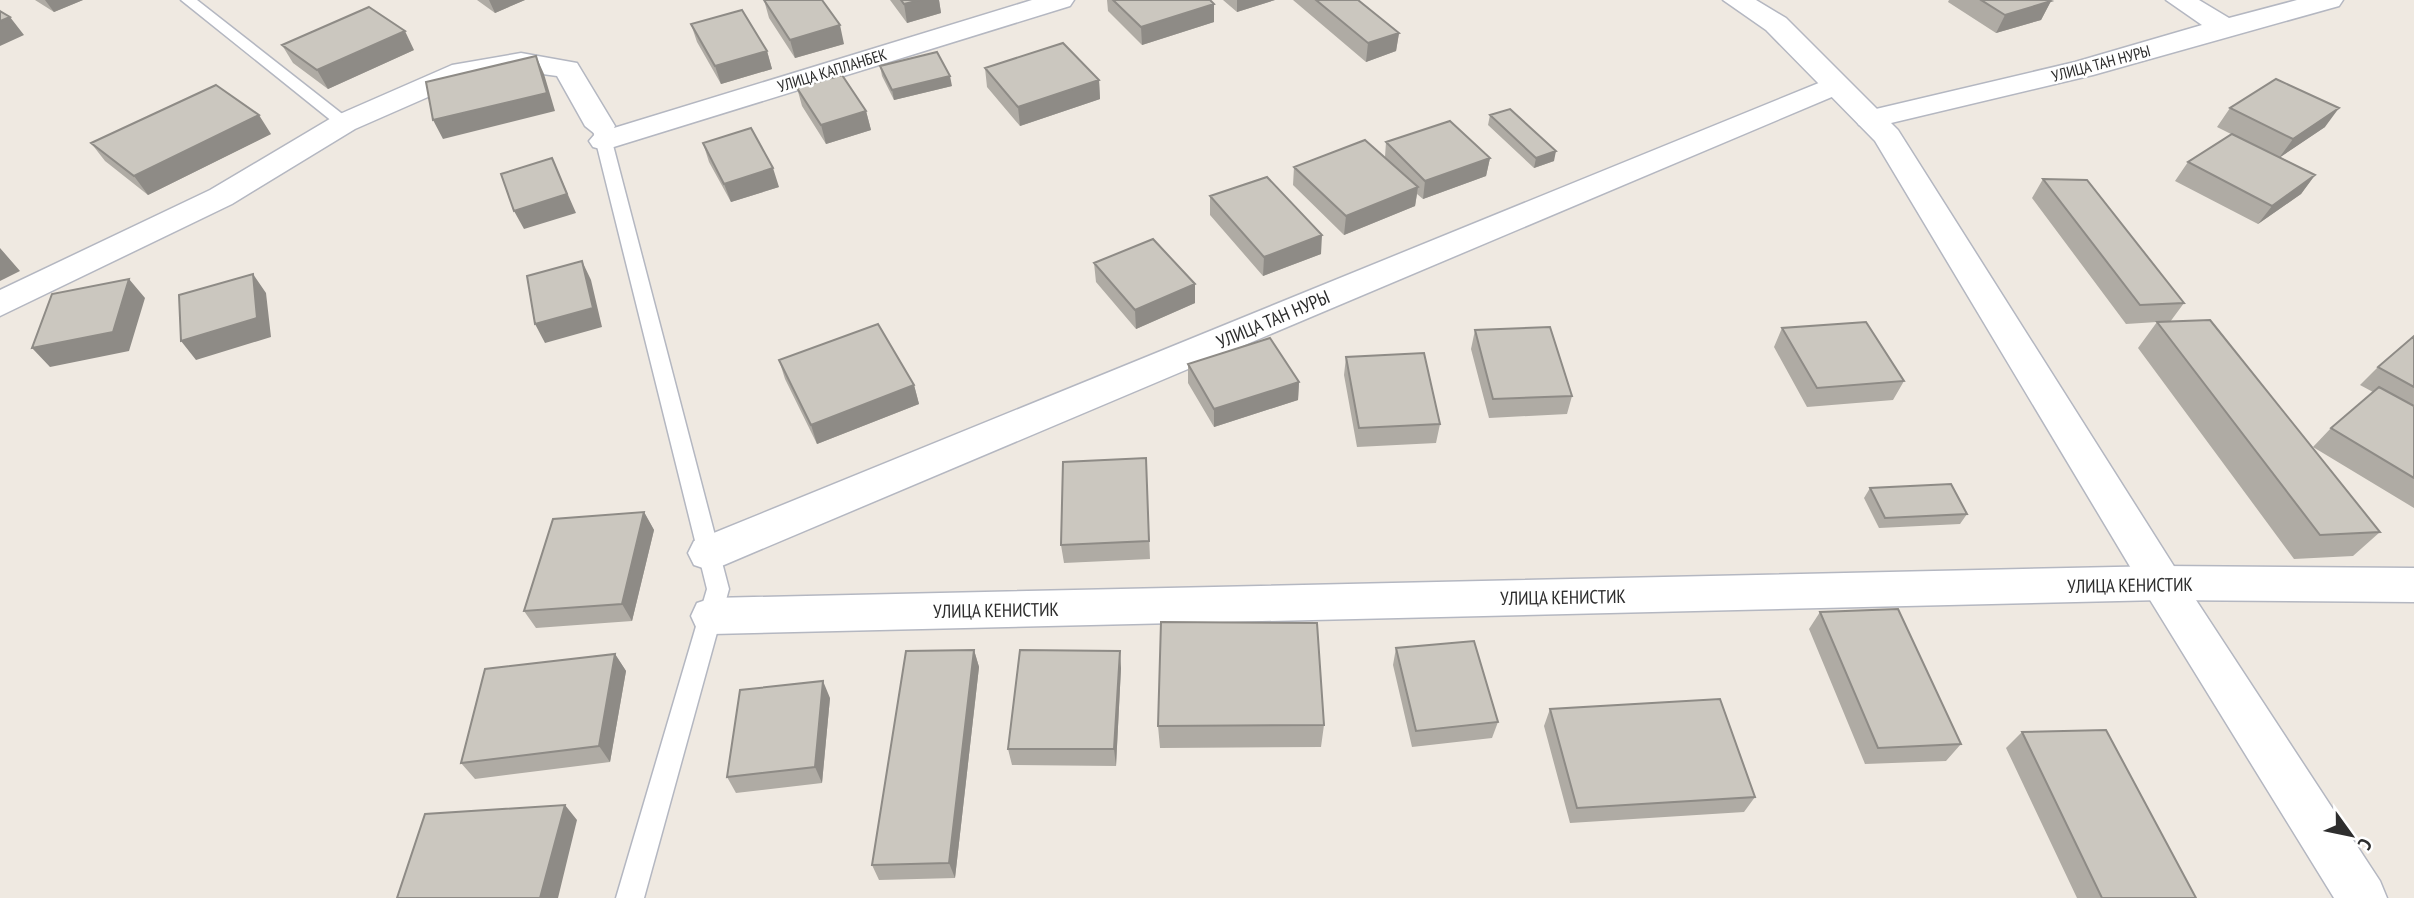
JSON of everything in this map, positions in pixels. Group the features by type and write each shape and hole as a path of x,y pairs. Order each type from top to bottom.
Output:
{"street":[{"name":"УЛИЦА КАПЛАНБЕК","path":"602,133 1060,0"},
{"path":"1737,0 1776,24 1887,136 2162,583 2362,898"},
{"path":"2180,0 2225,27"},
{"name":"УЛИЦА ТАН НУРЫ","path":"1870,119 2083,69 2329,0"},
{"path":"0,304 221,197 344,124 462,71 521,62 567,69 602,133"},
{"name":"УЛИЦА ТАН НУРЫ","path":"709,553 1836,85"},
{"name":"УЛИЦА КЕНИСТИК","path":"712,616 2162,583 2414,585"}],"lane":[{"path":"188,0 344,124"},
{"path":"602,133 718,589 630,898"}],"building":[{"path":"764,0 822,0 840,25 790,40"},
{"path":"901,0 920,0 904,4"},
{"path":"1113,0 1210,0 1214,4 1141,27"},
{"path":"1316,0 1358,0 1399,33 1368,43"},
{"path":"1981,0 2048,0 2051,1 2005,15"},
{"path":"369,7 405,31 317,70 282,45"},
{"path":"742,10 767,51 715,66 691,24"},
{"path":"0,11 10,17 0,21"},
{"path":"1063,43 1099,80 1018,107 985,68"},
{"path":"937,52 950,76 892,90 880,66"},
{"path":"536,56 547,93 433,120 426,82"},
{"path":"842,75 866,111 821,125 797,88"},
{"path":"2276,79 2339,108 2293,139 2230,108"},
{"path":"216,85 259,115 134,176 91,143"},
{"path":"1510,109 1556,151 1536,158 1490,115"},
{"path":"1450,121 1490,158 1425,181 1386,142"},
{"path":"751,128 773,168 724,184 703,143"},
{"path":"2232,134 2315,175 2272,206 2188,162"},
{"path":"1365,140 1418,187 1346,216 1294,167"},
{"path":"552,158 567,194 514,211 501,174"},
{"path":"1267,177 1322,235 1264,257 1210,196"},
{"path":"2043,179 2087,180 2184,303 2140,305"},
{"path":"1153,239 1195,284 1135,310 1094,263"},
{"path":"582,261 593,308 535,324 527,276"},
{"path":"253,274 257,318 181,341 179,295"},
{"path":"129,279 113,332 32,348 52,294"},
{"path":"2210,320 2380,532 2320,535 2157,322"},
{"path":"1866,322 1904,381 1817,388 1782,328"},
{"path":"878,324 914,385 811,425 779,360"},
{"path":"1550,327 1572,396 1493,399 1475,330"},
{"path":"2414,336 2414,387 2378,367"},
{"path":"1270,338 1299,382 1214,409 1188,364"},
{"path":"1424,353 1440,424 1359,428 1346,357"},
{"path":"2379,387 2414,406 2414,478 2331,428"},
{"path":"1146,458 1149,541 1061,545 1063,462"},
{"path":"1951,484 1967,514 1885,518 1870,488"},
{"path":"644,512 622,604 524,611 553,519"},
{"path":"1898,609 1961,744 1878,748 1820,612"},
{"path":"1161,622 1317,623 1324,725 1158,726"},
{"path":"1474,641 1498,722 1416,731 1396,648"},
{"path":"974,650 949,863 872,865 906,651"},
{"path":"1020,650 1120,651 1114,749 1008,749"},
{"path":"615,654 599,746 461,763 485,669"},
{"path":"823,681 815,767 727,777 740,690"},
{"path":"1720,699 1755,797 1577,808 1550,709"},
{"path":"2106,730 2196,898 2102,898 2022,732"},
{"path":"565,805 540,898 397,898 425,814"}]}
